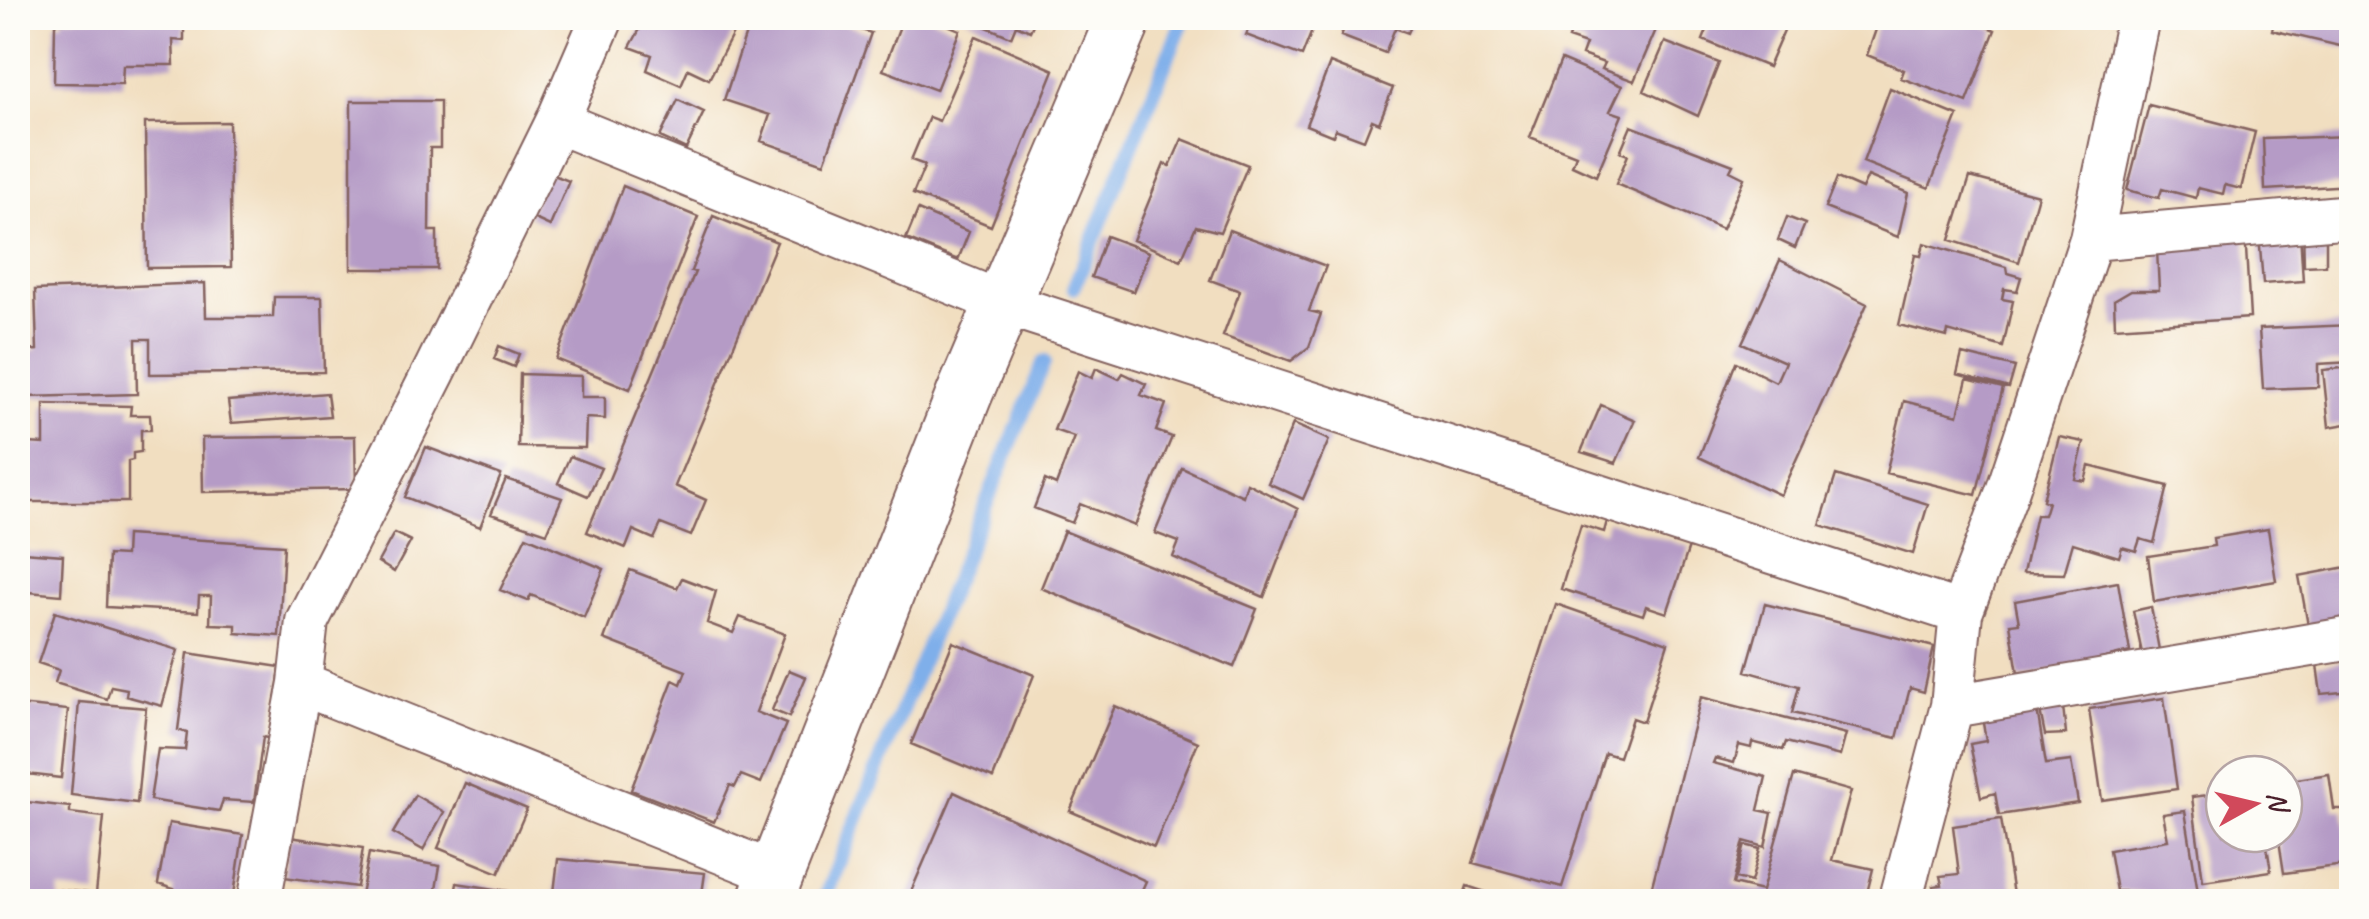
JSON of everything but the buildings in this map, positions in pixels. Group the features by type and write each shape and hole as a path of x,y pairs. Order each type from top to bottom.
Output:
{"street":[{"path":"259,902 300,683 307,621 557,122 602,18"},
{"path":"300,683 770,888 964,395 1124,18"},
{"path":"1900,902 1952,706 1961,613 2007,492 2091,238 2138,18"},
{"path":"557,122 1005,304 1961,613"},
{"path":"2091,238 2352,216"},
{"path":"1952,706 2352,638"}],"waterway":[{"path":"1074,287 1184,18"},
{"path":"823,902 1044,362"}]}
